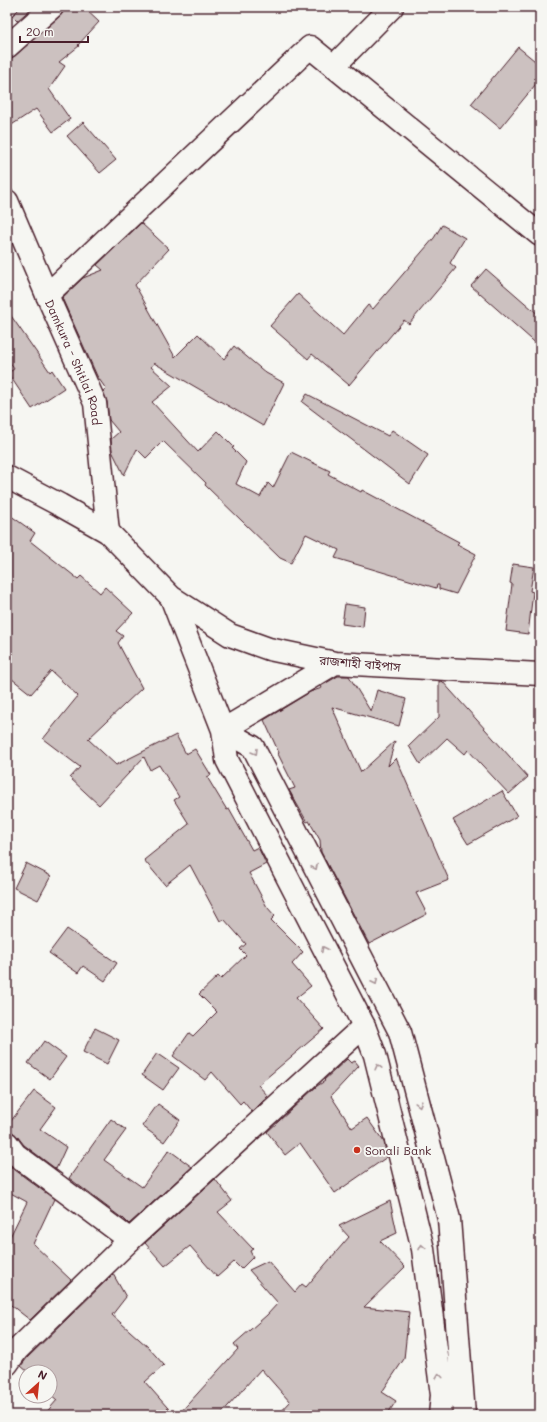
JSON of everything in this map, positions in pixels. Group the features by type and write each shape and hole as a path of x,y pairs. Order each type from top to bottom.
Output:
{"main road":[{"path":"7,47 52,7"},
{"path":"334,66 392,7"},
{"path":"47,295 310,47 540,235"},
{"name":"Damkura - Shitlai Road","path":"7,201 95,403 108,532"},
{"path":"7,477 108,532 171,597 223,730 227,760 364,1026 375,1055 423,1249 442,1395 440,1415"},
{"name":"রাজশাহী বাইপাস","path":"171,597 230,635 269,649 335,663 530,673 540,681"},
{"path":"223,730 335,663"},
{"path":"223,730 253,747 400,1032 449,1219 464,1415"},
{"path":"7,1364 17,1350 130,1240 364,1026"},
{"path":"7,1143 15,1154 130,1240"}],"building":[{"path":"21,7 33,7 17,21 12,16"},
{"path":"64,7 83,7 99,22 78,45 79,46 59,62 65,66 49,89 70,119 53,132 36,109 7,128 7,59 15,56 60,16 64,11"},
{"path":"518,47 540,65 540,79 500,128 471,104"},
{"path":"83,122 116,160 100,173 67,136"},
{"path":"141,223 169,249 135,285 175,357 198,334 224,359 234,346 266,373 284,383 263,426 154,363 151,367 172,386 152,402 198,452 218,431 246,462 236,484 260,497 268,483 273,488 291,452 330,471 328,474 361,492 362,490 459,542 457,544 476,554 456,594 439,589 439,585 437,585 436,588 335,558 339,550 306,534 291,563 280,558 205,485 206,483 163,441 146,458 137,449 124,475 112,451 111,439 119,432 109,420 107,402 103,391 106,389 97,376 62,298 83,278 103,270 97,265"},
{"path":"442,225 465,238 450,263 456,268 409,324 404,320 349,385 312,354 308,359 270,326 298,294 343,335 368,305 373,309 434,238"},
{"path":"486,269 540,316 540,347 471,286"},
{"path":"7,310 50,372 52,370 64,388 32,409 8,373 14,369 7,358"},
{"path":"307,394 388,436 392,430 428,455 410,484 302,402"},
{"path":"7,513 35,533 30,541 78,579 81,576 100,593 105,587 133,613 116,631 123,636 118,643 142,688 88,739 116,765 176,735 186,754 195,749 211,775 207,777 227,810 229,809 252,850 258,847 266,864 249,873 267,907 275,916 271,920 303,952 292,964 311,986 296,998 324,1029 258,1085 268,1096 252,1112 243,1101 240,1104 212,1072 205,1080 173,1056 189,1033 193,1036 217,1012 199,994 218,976 221,979 246,955 240,949 246,944 224,919 220,921 190,865 165,885 144,860 189,824 174,800 179,797 159,765 150,770 144,757 99,805 70,778 80,767 43,739 78,696 51,671 31,694 7,675"},
{"path":"513,564 534,567 530,591 533,592 528,634 506,631"},
{"path":"345,604 365,607 363,627 342,624"},
{"path":"338,676 349,676 371,712 377,690 406,699 399,726 332,707 361,772 395,741 388,766 396,758 449,880 416,893 427,914 369,944 321,852 320,840 309,821 307,822 289,790 295,788 278,754 279,753 264,720 310,692 322,688 321,686"},
{"path":"439,681 442,681 528,777 509,794 468,750 465,754 447,738 420,764 409,746 439,717"},
{"path":"502,791 517,816 468,844 453,820"},
{"path":"26,863 51,876 38,900 14,888"},
{"path":"67,929 117,963 105,981 83,966 78,973 49,953"},
{"path":"95,1028 119,1040 107,1064 83,1052"},
{"path":"44,1041 66,1057 50,1079 28,1063"},
{"path":"157,1053 179,1068 163,1090 142,1075"},
{"path":"347,1059 351,1063 355,1061 359,1066 331,1096 352,1128 367,1118 384,1142 387,1157 335,1193 300,1143 285,1155 267,1132 317,1086 325,1081 324,1080"},
{"path":"34,1091 56,1107 40,1129 66,1147 56,1169 24,1145 12,1132 7,1131 7,1126"},
{"path":"158,1104 180,1120 164,1142 142,1126"},
{"path":"111,1119 126,1130 104,1160 142,1187 169,1150 192,1167 129,1224 69,1178"},
{"path":"7,1164 54,1199 33,1244 71,1280 30,1320 7,1302 7,1243 27,1202 7,1191"},
{"path":"215,1179 232,1201 218,1212 253,1249 250,1251 253,1257 241,1269 234,1262 217,1277 190,1246 165,1266 145,1243"},
{"path":"390,1201 397,1233 380,1241 405,1267 364,1307 409,1312 404,1359 382,1392 396,1401 387,1415 278,1415 290,1402 261,1369 220,1415 178,1415 238,1349 234,1344 267,1315 278,1303 249,1270 268,1261 295,1292 302,1284 306,1287 349,1237 339,1226"},
{"path":"113,1274 126,1297 112,1315 148,1347 164,1365 145,1382 174,1415 44,1415 54,1404 58,1404 58,1364 22,1364"}],"place":[{"name":"Sonali Bank","path":"357,1150"}]}
